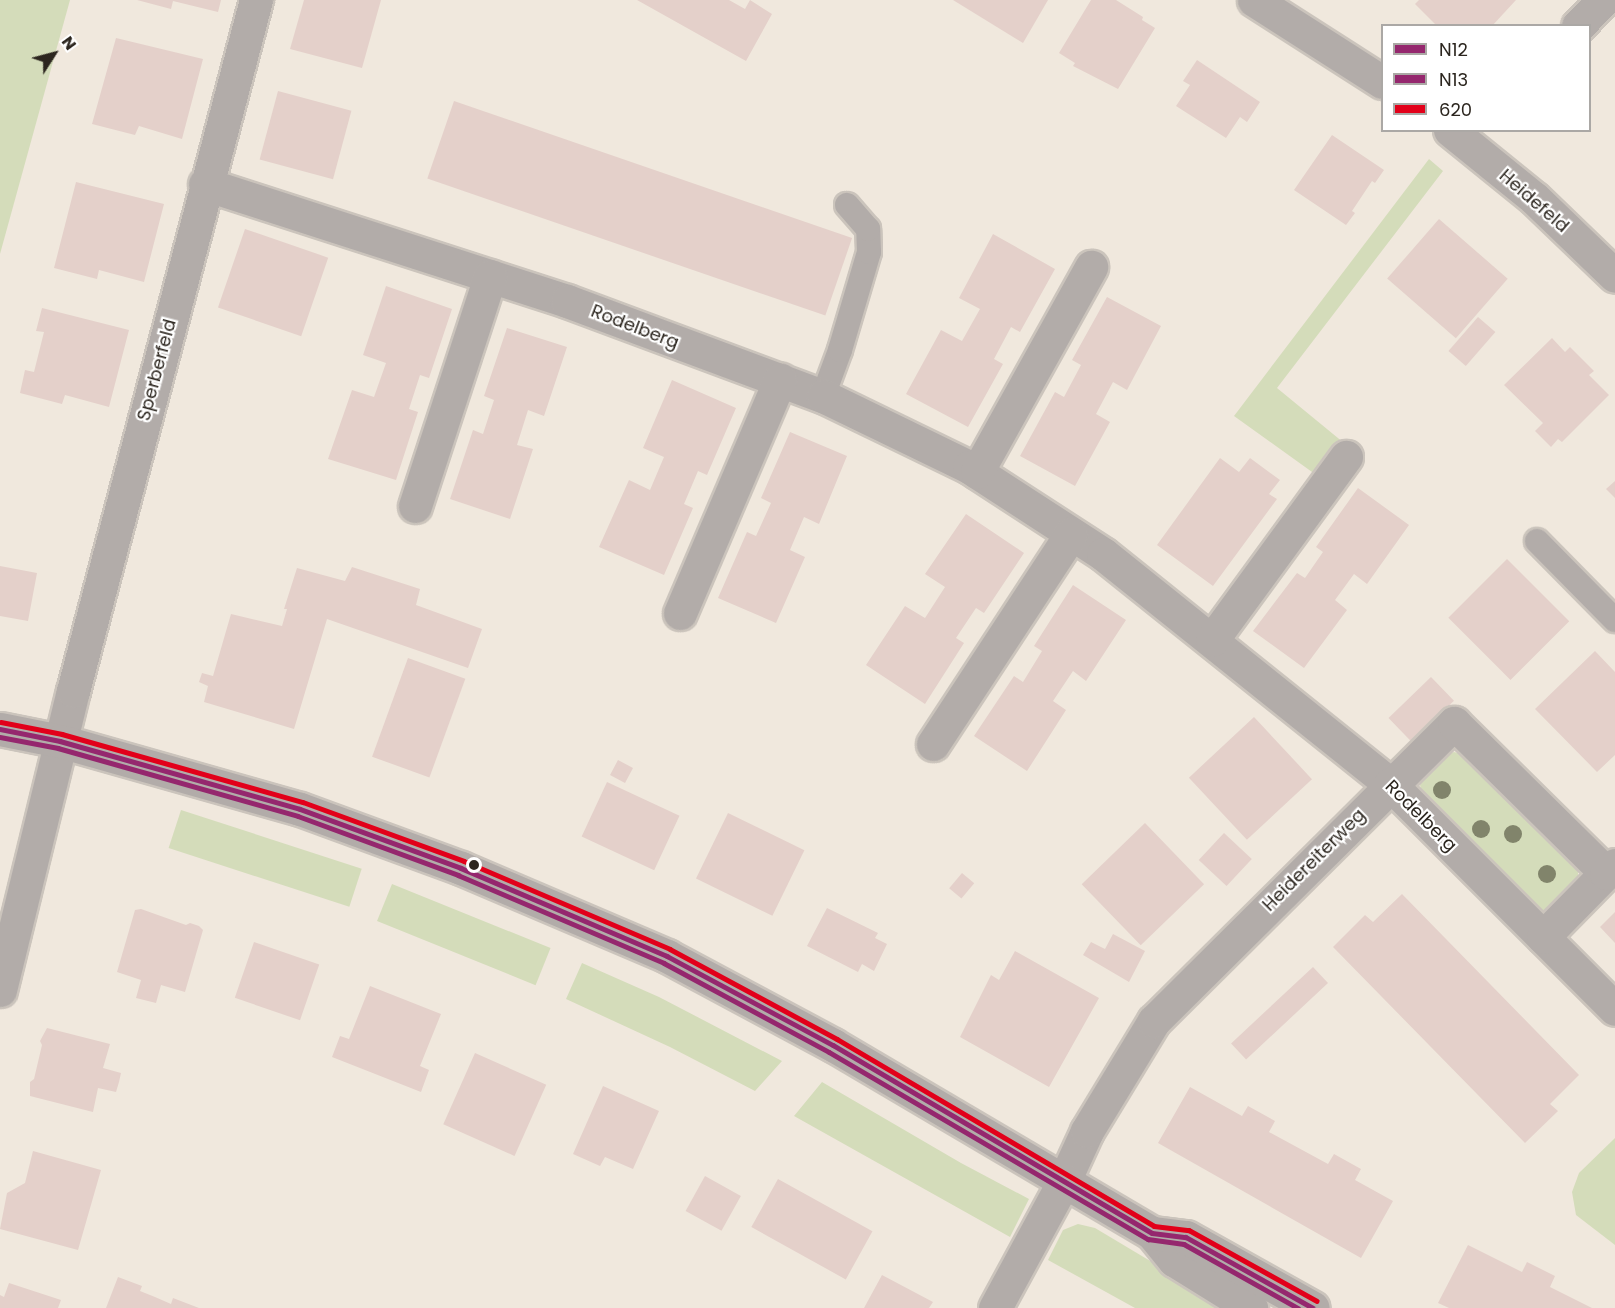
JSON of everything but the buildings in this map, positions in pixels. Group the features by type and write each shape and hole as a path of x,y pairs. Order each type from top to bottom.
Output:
{"street":[{"name":"Sperberfeld","path":"0,990 60,741 256,0"},
{"path":"1254,0 1381,81"},
{"path":"1580,24 1603,0"},
{"name":"Heidefeld","path":"1463,134 1615,276"},
{"name":"Rodelberg","path":"206,184 567,301 823,396 977,472 1103,554 1390,784 1615,1009"},
{"path":"977,472 1090,267"},
{"path":"415,507 490,276"},
{"path":"680,613 780,380"},
{"path":"1212,640 1346,457"},
{"path":"933,744 1071,534"},
{"name":"Heidereiterweg","path":"995,1308 1064,1181 1087,1131 1154,1022 1390,784 1454,723 1611,869 1543,937"},
{"path":"0,729 60,741 330,820 461,868 667,956 833,1045 1152,1233 1174,1260 1251,1308"},
{"path":"1152,1233 1186,1237 1313,1308"}],"lane":[{"path":"823,396 840,350 869,252 868,229 847,205"},
{"path":"1537,541 1615,620"}],"green space":[{"path":"0,0 70,0 0,254"},
{"path":"1429,159 1443,171 1277,388 1344,443 1319,477 1234,416"},
{"path":"1454,752 1466,755 1578,870 1578,882 1549,914 1540,914 1423,797 1420,785 1423,775 1444,756"},
{"path":"181,810 362,869 349,907 169,848"},
{"path":"392,884 551,948 536,985 377,921"},
{"path":"582,963 659,997 782,1061 755,1091 670,1047 566,999"},
{"path":"822,1082 961,1163 1029,1199 1010,1237 794,1116"},
{"path":"1615,1138 1615,1245 1576,1215 1572,1192 1579,1173"},
{"path":"1078,1224 1095,1228 1229,1308 1135,1308 1048,1260 1063,1230"}],"transit line":[{"name":"620","path":"1,722 62,734 303,802 464,861 670,949 837,1039 1154,1226 1189,1230 1317,1301"},
{"name":"N12","path":"0,729 60,741 300,809 461,868 667,956 833,1045 1152,1233 1186,1237 1313,1308"},
{"name":"N13","path":"0,737 58,748 298,816 458,875 664,963 829,1052 1148,1239 1184,1244 1298,1308"}]}
